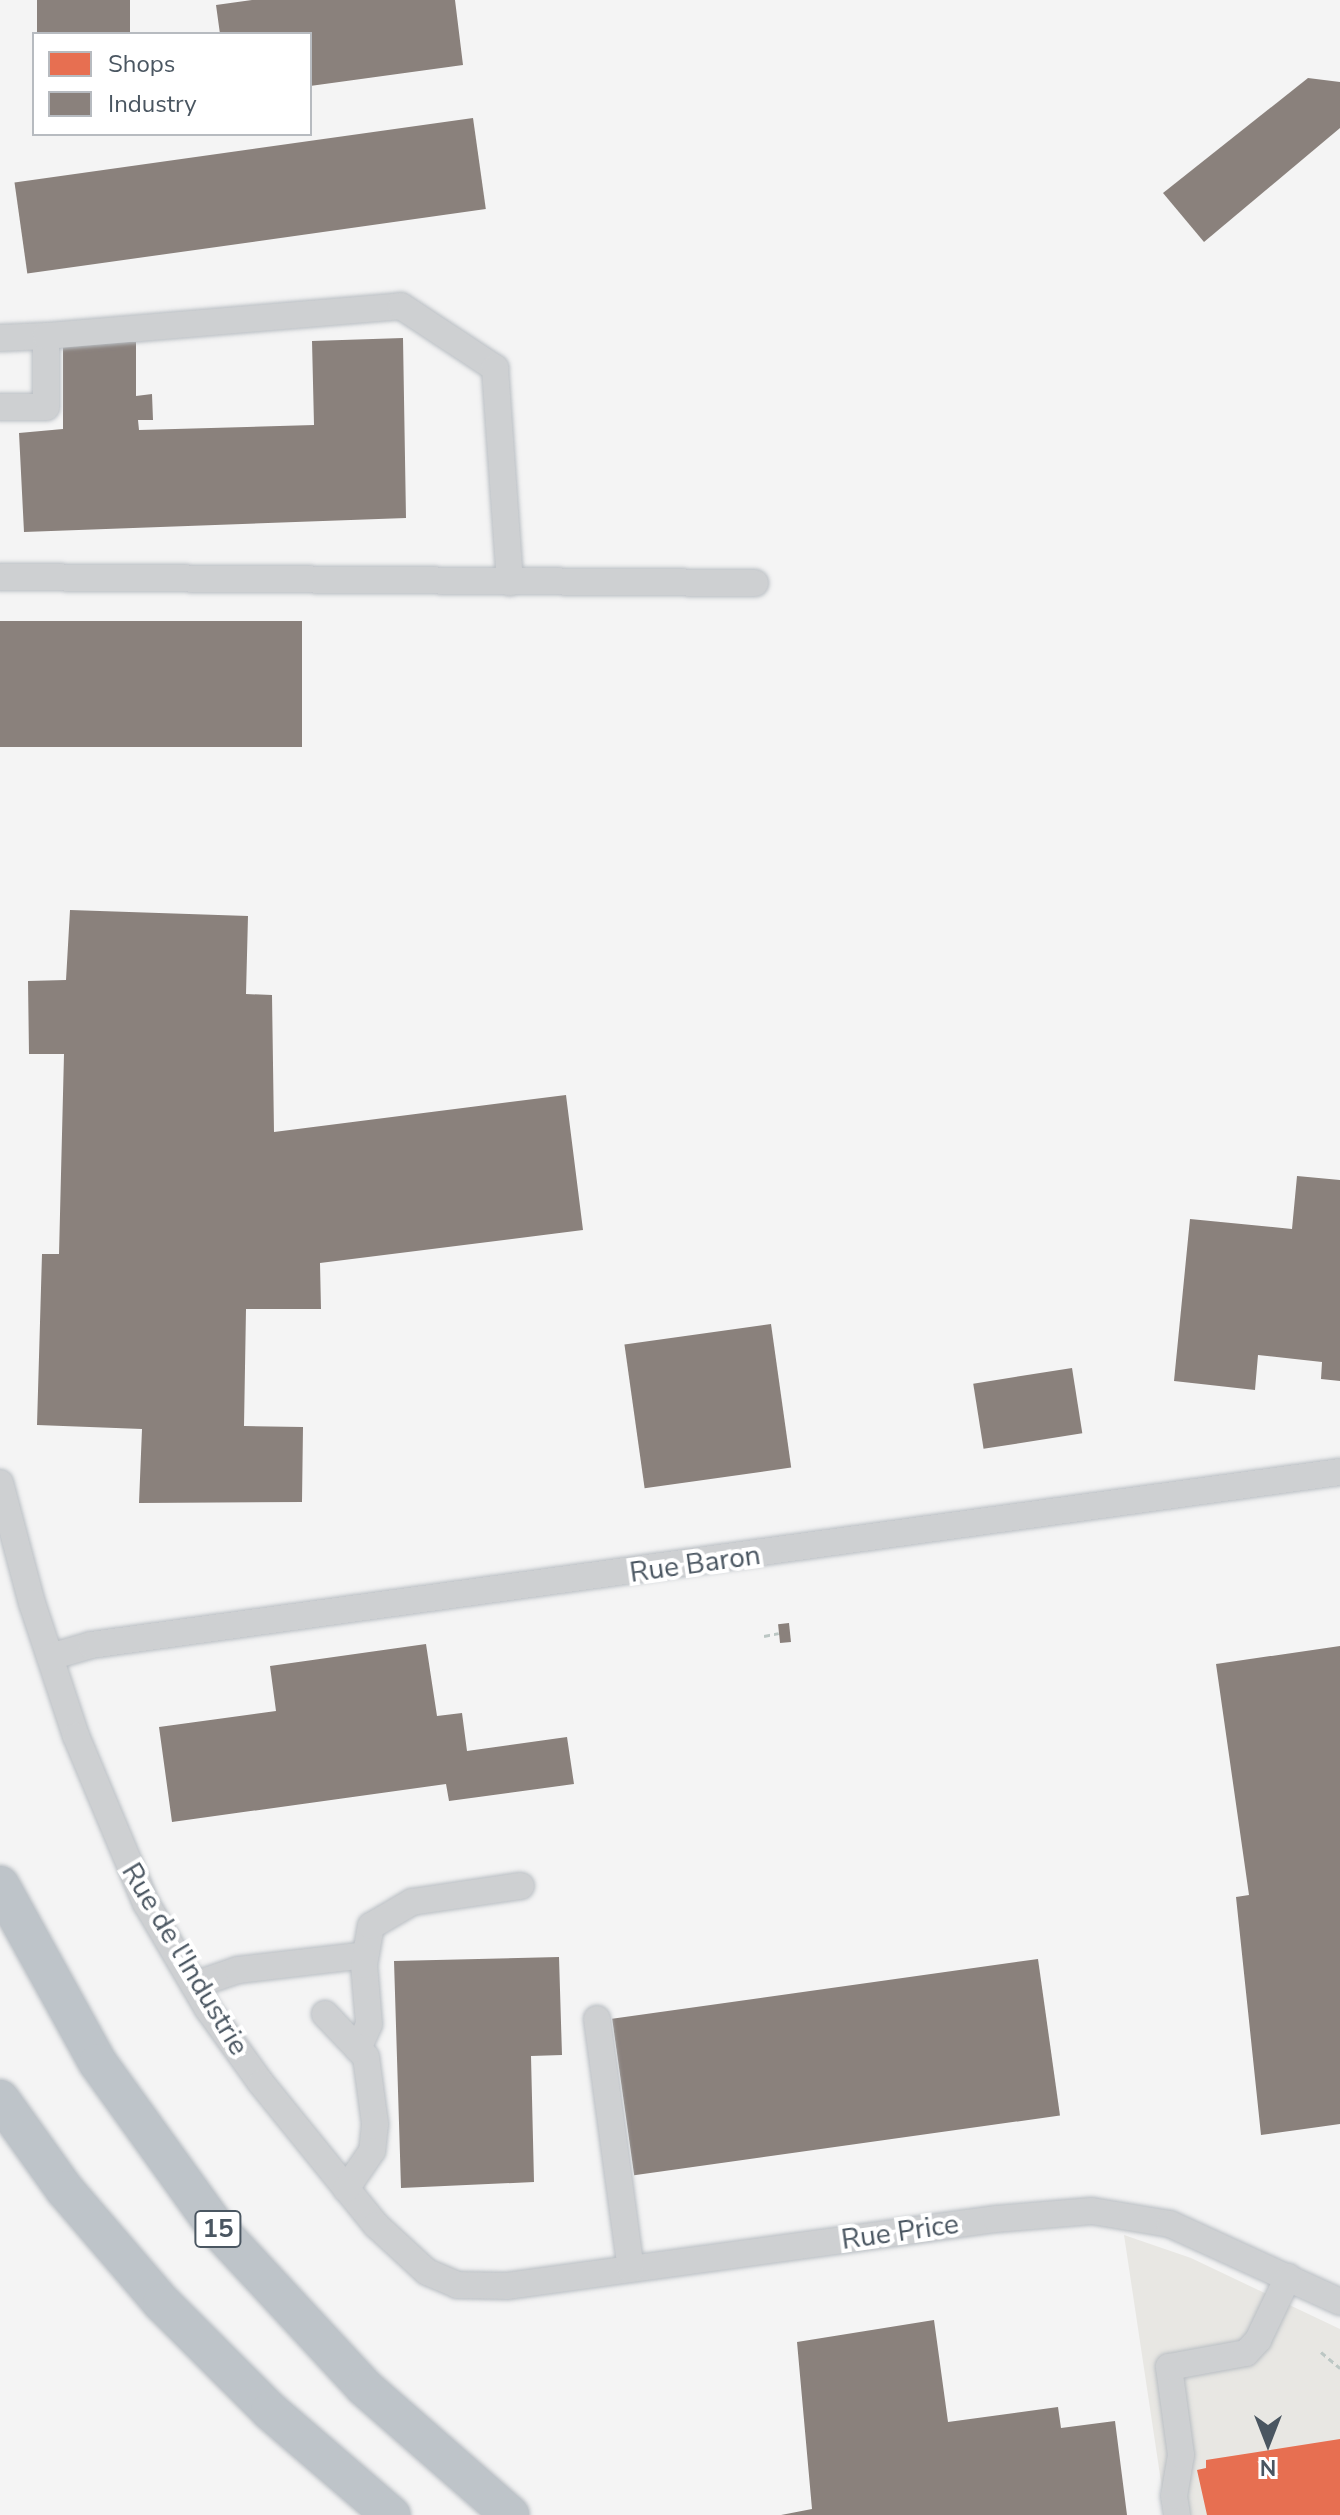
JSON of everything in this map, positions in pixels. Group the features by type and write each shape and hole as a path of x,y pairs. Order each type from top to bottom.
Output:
{"highway":[{"name":"15","path":"0,1885 98,2063 210,2219 277,2299 364,2387 510,2515"},
{"path":"0,2099 65,2190 171,2313 270,2411 391,2515"}],"street":[{"path":"0,338 401,306 495,368 510,582"},
{"path":"0,407 46,407 46,336"},
{"path":"0,577 755,583"},
{"name":"Rue Baron","path":"50,1657 91,1645 1340,1472"},
{"name":"Rue de l'Industrie","path":"0,1483 50,1657 120,1848 194,1985 254,2074 346,2189 395,2246 445,2281"},
{"path":"358,2049 369,2024 365,1955 371,1926 412,1902 521,1886"},
{"path":"194,1985 238,1970 365,1955"},
{"path":"325,2014 366,2057 376,2136 367,2161 346,2189"},
{"path":"597,2019 631,2269"},
{"name":"Rue Price","path":"445,2281 507,2286 996,2219 1092,2211 1170,2224 1340,2302"},
{"path":"1177,2515 1174,2496 1181,2455 1169,2367 1246,2353 1288,2277"}],"path":[{"path":"764,1636 779,1633"},
{"path":"1321,2352 1340,2368"}],"shaded area":[{"path":"1124,2235 1191,2258 1340,2329 1340,2515 1166,2515"}],"building: Shops":[{"path":"1340,2439 1340,2515 1207,2515 1197,2470 1206,2468 1206,2460"}],"building: Industry":[{"path":"37,0 130,0 130,32 37,32"},
{"path":"252,0 455,0 463,65 312,86 312,32 220,32 216,5"},
{"path":"1308,78 1340,82 1340,128 1204,242 1163,193"},
{"path":"473,118 486,209 27,274 15,182"},
{"path":"403,338 406,518 24,532 19,433 63,429 63,341 136,342 136,396 152,394 153,420 138,420 139,430 314,425 312,341"},
{"path":"0,621 302,621 302,747 0,747"},
{"path":"70,910 248,916 246,994 272,995 274,1132 566,1095 583,1230 320,1263 321,1309 246,1309 244,1426 303,1427 302,1502 139,1503 142,1429 37,1425 42,1254 59,1254 64,1054 29,1054 28,981 66,980"},
{"path":"1297,1176 1340,1180 1340,1381 1321,1379 1322,1362 1258,1355 1255,1390 1174,1381 1190,1219 1292,1229"},
{"path":"771,1324 791,1468 645,1488 624,1345"},
{"path":"1072,1368 1082,1433 984,1449 973,1384"},
{"path":"789,1623 791,1642 780,1643 778,1624"},
{"path":"426,1644 437,1716 462,1713 467,1751 567,1737 574,1784 449,1801 446,1784 172,1822 159,1727 276,1711 270,1666"},
{"path":"1340,1646 1340,2124 1261,2135 1236,1897 1249,1895 1216,1664"},
{"path":"559,1957 562,2055 531,2056 534,2182 401,2188 394,1961"},
{"path":"1038,1959 1060,2115 634,2175 612,2019"},
{"path":"934,2320 948,2422 1058,2407 1061,2428 1115,2421 1127,2515 781,2515 812,2509 797,2342"}]}
